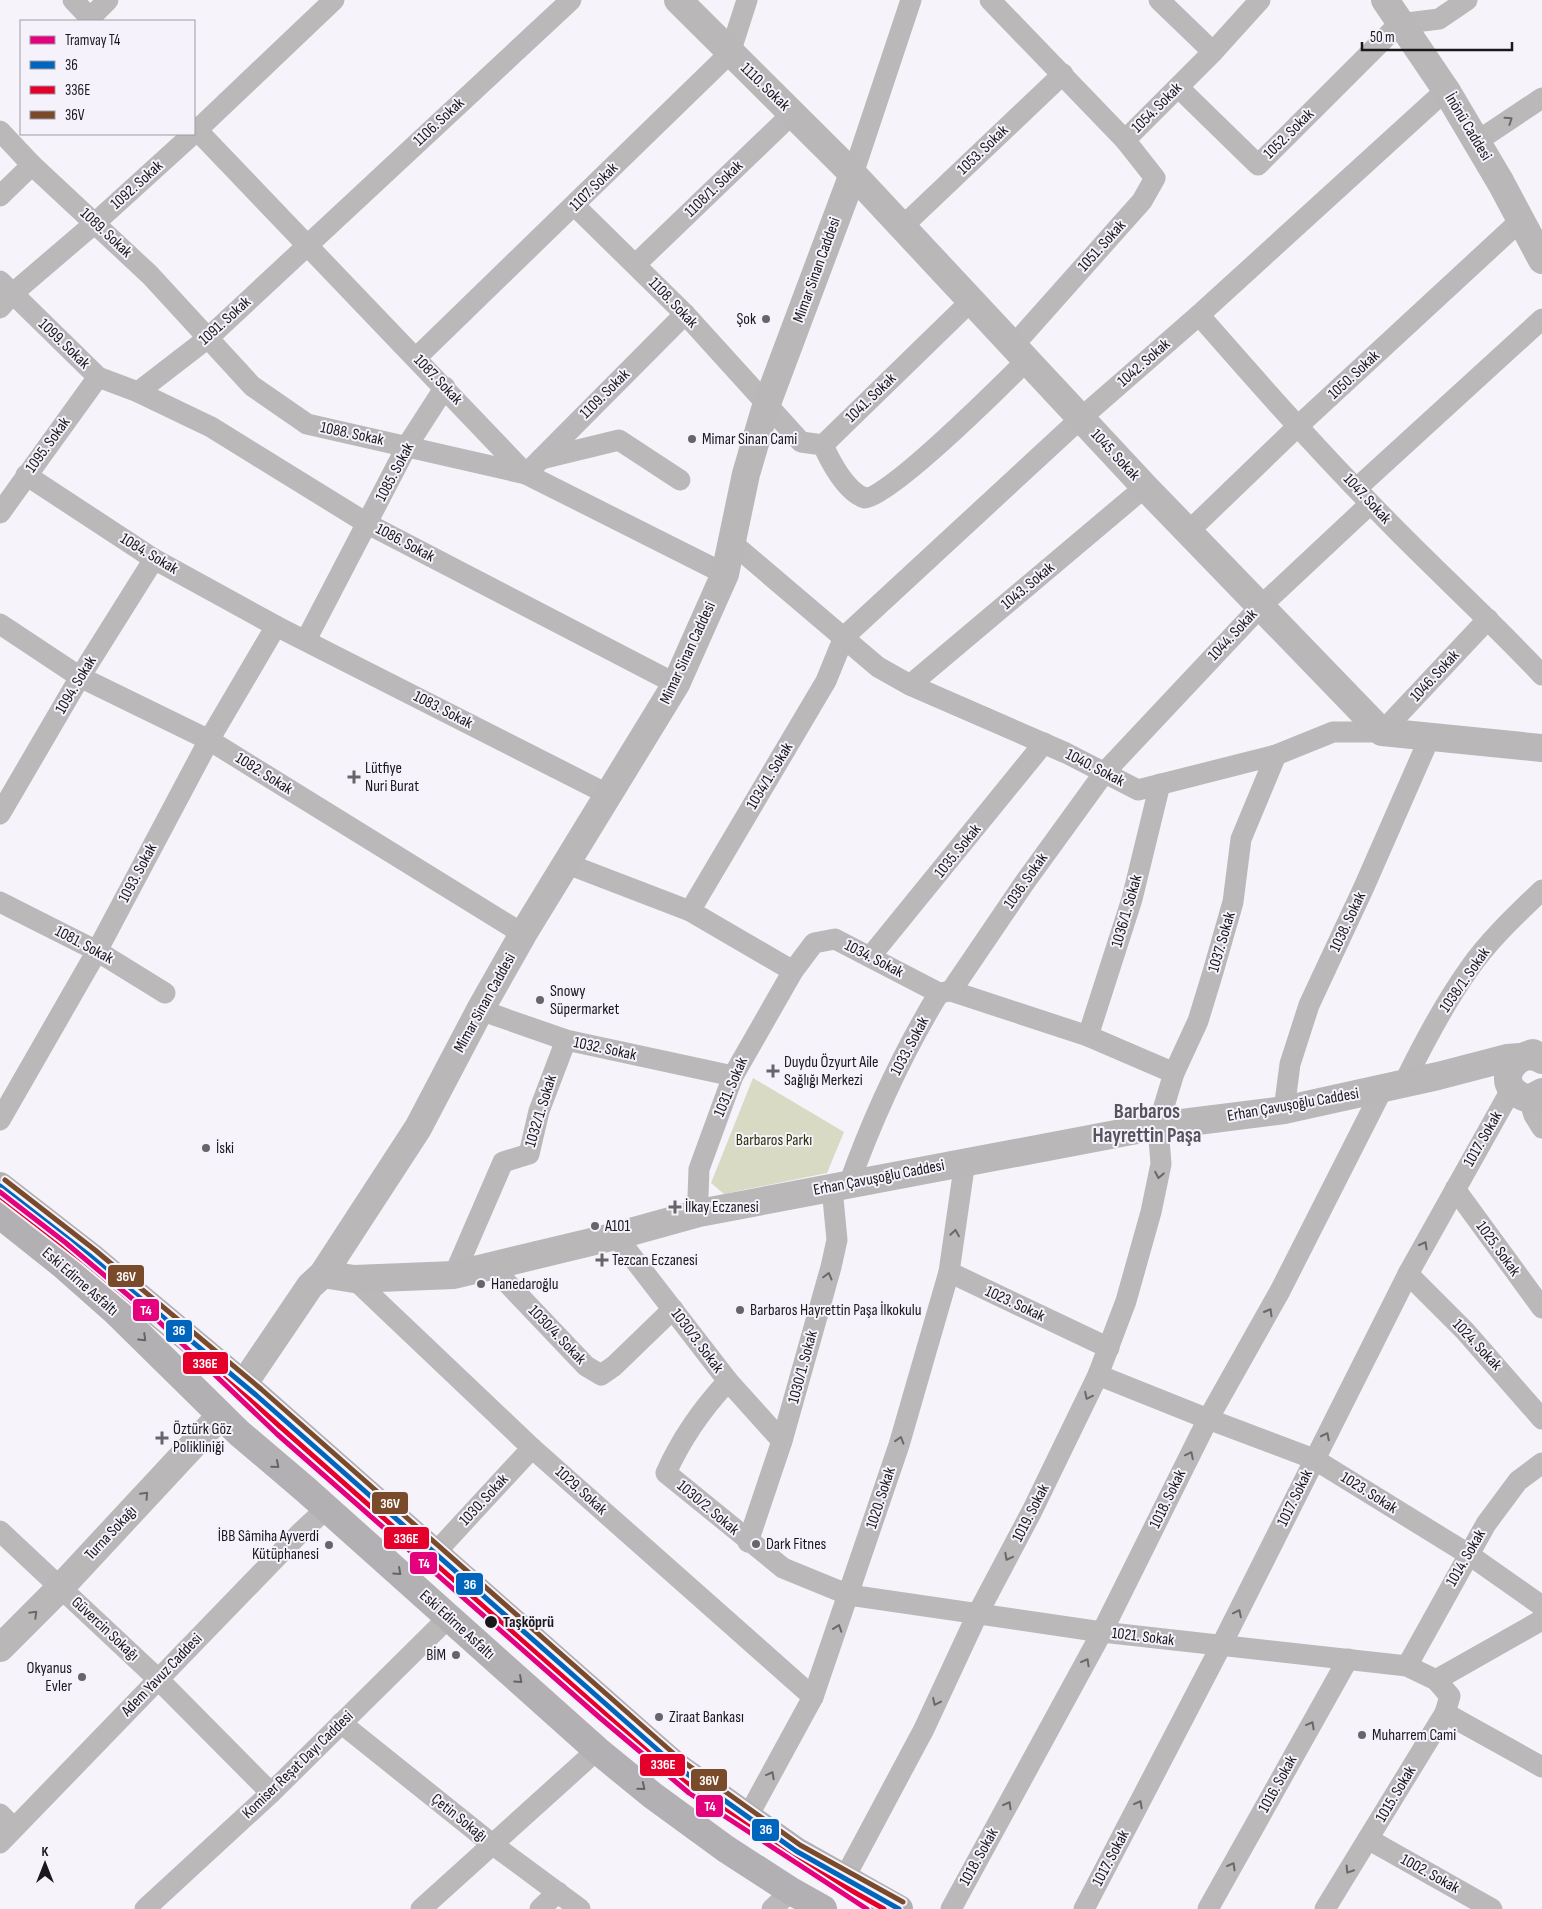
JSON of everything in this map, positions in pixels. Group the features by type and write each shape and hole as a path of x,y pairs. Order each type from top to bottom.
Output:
{"main road":[{"name":"Eski Edirne Asfaltı","path":"0,1186 90,1256 250,1390 646,1742 747,1818 796,1851 899,1909"},
{"name":"Eski Edirne Asfaltı","path":"0,1215 63,1265 115,1311 230,1424 597,1750 652,1795 726,1849 781,1900 822,1909"},
{"path":"218,1364 230,1424"},
{"path":"230,1424 250,1390"},
{"path":"448,1618 458,1606 472,1599 488,1600"}],"street":[{"path":"73,0 91,20 108,0"},
{"name":"1092. Sokak","path":"195,130 334,0"},
{"name":"1106. Sokak","path":"307,244 571,0"},
{"name":"1110. Sokak","path":"678,0 853,174"},
{"name":"1107. Sokak","path":"416,358 730,53 747,0"},
{"name":"Mimar Sinan Caddesi","path":"250,1390 310,1286 323,1274 418,1128 480,1010 523,934 676,684 725,574 746,474 766,406 853,174 911,0"},
{"name":"1054. Sokak","path":"990,0 1064,74 1126,140 1213,52 1260,0"},
{"path":"1159,0 1213,52"},
{"name":"İnönü Caddesi","path":"1384,0 1446,90 1541,254"},
{"path":"1399,24 1439,19 1467,0"},
{"name":"1052. Sokak","path":"1178,87 1258,165 1399,24"},
{"name":"1053. Sokak","path":"902,226 1064,74"},
{"name":"1042. Sokak","path":"844,637 1081,418 1199,316 1446,90"},
{"path":"1476,142 1542,98"},
{"name":"1108/1. Sokak","path":"636,264 792,113"},
{"name":"1089. Sokak","path":"0,131 32,165 150,276 208,338"},
{"name":"1087. Sokak","path":"195,132 307,244 526,474 725,574"},
{"name":"1092. Sokak","path":"4,294 95,223 190,135"},
{"name":"1051. Sokak","path":"1020,353 1142,200 1155,178 1126,140"},
{"path":"0,196 32,165"},
{"name":"1045. Sokak","path":"853,174 1145,487 1382,732"},
{"name":"1108. Sokak","path":"574,206 636,264 685,314 766,406"},
{"name":"1050. Sokak","path":"1188,532 1297,427 1521,220"},
{"name":"1091. Sokak","path":"138,392 208,338 307,244"},
{"name":"1099. Sokak","path":"4,294 98,377 138,392"},
{"name":"1041. Sokak","path":"822,445 971,302"},
{"name":"1109. Sokak","path":"526,474 685,314"},
{"name":"1047. Sokak","path":"1199,316 1297,427 1541,673"},
{"name":"1044. Sokak","path":"1104,773 1364,496 1542,319"},
{"name":"1088. Sokak","path":"208,338 252,386 307,424 526,474"},
{"path":"766,406 801,442 822,445 833,467 853,490 865,498 873,498 899,479 961,425 1020,353"},
{"name":"1095. Sokak","path":"0,513 98,377"},
{"name":"1085. Sokak","path":"306,640 407,446 445,387"},
{"name":"1086. Sokak","path":"138,392 211,427 368,524 676,684"},
{"path":"541,459 619,440 680,480"},
{"name":"1084. Sokak","path":"26,475 154,559 276,626"},
{"name":"1043. Sokak","path":"910,685 1145,487"},
{"name":"1040. Sokak","path":"731,542 878,667 910,685 1044,743 1138,790 1276,755 1333,732 1382,732 1429,739 1542,748"},
{"name":"1094. Sokak","path":"0,814 80,677 154,559"},
{"name":"1046. Sokak","path":"1382,732 1488,619"},
{"name":"1082. Sokak","path":"0,624 80,677 209,740 523,934"},
{"name":"1083. Sokak","path":"276,626 609,795"},
{"name":"1093. Sokak","path":"0,1120 97,951 209,740 276,626"},
{"name":"1034/1. Sokak","path":"690,911 826,681 844,637"},
{"name":"1038. Sokak","path":"1284,1110 1290,1064 1309,1005 1364,887 1429,739"},
{"name":"1035. Sokak","path":"870,956 1044,743"},
{"name":"1037. Sokak","path":"1158,1126 1174,1073 1198,1021 1213,972 1233,902 1241,839 1276,755"},
{"name":"1036. Sokak","path":"945,992 1104,773"},
{"name":"1036/1. Sokak","path":"1088,1036 1132,899 1160,784"},
{"path":"565,863 690,911 793,971"},
{"name":"1038/1. Sokak","path":"1393,1085 1418,1055 1469,968 1510,921 1542,890"},
{"name":"1081. Sokak","path":"0,902 97,951 166,993"},
{"name":"1034. Sokak","path":"793,971 814,943 835,939 945,992 1088,1036 1174,1073"},
{"name":"1031. Sokak","path":"699,1213 699,1169 732,1076 793,971"},
{"name":"1033. Sokak","path":"840,1186 915,1034 945,992"},
{"name":"1032. Sokak","path":"480,1010 566,1040 732,1076"},
{"name":"1032/1. Sokak","path":"454,1275 503,1162 529,1154 539,1111 566,1040"},
{"path":"1438,1076 1486,1062 1536,1056"},
{"path":"1536,1056 1516,1060 1510,1069 1509,1084 1527,1094 1534,1115 1542,1128"},
{"path":"1438,1076 1463,1077 1527,1094"},
{"name":"Erhan Çavuşoğlu Caddesi","path":"323,1274 354,1279 454,1275 616,1236 699,1213 965,1161 1158,1126 1284,1110 1438,1076"},
{"name":"1018. Sokak","path":"951,1909 1102,1632 1208,1420 1393,1085"},
{"name":"1017. Sokak","path":"1084,1909 1222,1646 1408,1274 1455,1189 1527,1094"},
{"name":"1019. Sokak","path":"844,1879 924,1729 977,1615 1032,1511 1098,1375 1126,1301 1151,1212 1161,1164 1158,1126"},
{"name":"1020. Sokak","path":"747,1818 813,1697 899,1446 949,1272 965,1161"},
{"name":"1030/1. Sokak","path":"748,1542 782,1442 837,1240 840,1186"},
{"name":"1025. Sokak","path":"1455,1189 1542,1308"},
{"name":"1030/3. Sokak","path":"616,1236 728,1381 782,1442"},
{"name":"1030/4. Sokak","path":"490,1265 586,1366 601,1375 614,1366 673,1309"},
{"name":"1023. Sokak","path":"949,1272 1109,1348"},
{"name":"1024. Sokak","path":"1408,1274 1539,1409"},
{"name":"1029. Sokak","path":"354,1279 532,1448 813,1697"},
{"name":"1023. Sokak","path":"1098,1375 1208,1420 1314,1459 1468,1554 1542,1606"},
{"name":"1030/2. Sokak","path":"728,1381 707,1404 678,1446 666,1473 748,1542 783,1568 849,1595"},
{"name":"Turna Sokağı","path":"0,1648 230,1424"},
{"name":"1030. Sokak","path":"435,1553 532,1448"},
{"name":"1014. Sokak","path":"1407,1666 1486,1524 1518,1481 1542,1463"},
{"name":"Adem Yavuz Caddesi","path":"5,1828 158,1679 300,1533 326,1509"},
{"name":"Güvercin Sokağı","path":"0,1532 158,1679 271,1793"},
{"name":"1021. Sokak","path":"849,1595 1102,1632 1407,1666 1436,1680"},
{"name":"Komiser Reşat Dayı Caddesi","path":"145,1909 271,1793 448,1618"},
{"path":"1542,1620 1436,1680 1450,1696 1445,1713 1542,1767"},
{"name":"1016. Sokak","path":"1208,1909 1348,1659"},
{"name":"1015. Sokak","path":"1325,1909 1445,1713"},
{"name":"Çetin Sokağı","path":"341,1723 492,1844 580,1909"},
{"path":"421,1909 597,1750"},
{"name":"1002. Sokak","path":"1368,1840 1492,1909"},
{"path":"540,1909 558,1892"}],"green space":[{"name":"Barbaros Parkı","path":"753,1078 844,1132 827,1173 724,1194 711,1183"}],"tram line":[{"name":"T4","path":"0,1192 66,1243 154,1317 277,1434 599,1717 689,1793 867,1909"}],"transit line":[{"name":"36V","path":"5,1180 95,1250 261,1389 681,1760 800,1845 903,1902"},
{"name":"36","path":"0,1186 90,1256 256,1395 676,1766 796,1851 899,1909"},
{"name":"336E","path":"0,1196 85,1262 251,1401 671,1772 792,1857 884,1909"}],"place":[{"name":"Şok","path":"766,319"},
{"name":"Mimar Sinan Cami","path":"692,439"},
{"name":"Lütfiye Nuri Burat","path":"354,777"},
{"name":"Snowy Süpermarket","path":"540,1000"},
{"name":"Duydu Özyurt Aile Sağlığı Merkezi","path":"773,1071"},
{"name":"İski","path":"206,1148"},
{"name":"İlkay Eczanesi","path":"675,1207"},
{"name":"A101","path":"595,1226"},
{"name":"Tezcan Eczanesi","path":"602,1260"},
{"name":"Hanedaroğlu","path":"481,1284"},
{"name":"Barbaros Hayrettin Paşa İlkokulu","path":"740,1310"},
{"name":"Öztürk Göz Polikliniği","path":"162,1438"},
{"name":"Dark Fitnes","path":"756,1544"},
{"name":"İBB Sâmiha Ayverdi Kütüphanesi","path":"329,1545"},
{"name":"Taşköprü","path":"491,1622"},
{"name":"BİM","path":"456,1655"},
{"name":"Okyanus Evler","path":"82,1677"},
{"name":"Ziraat Bankası","path":"659,1717"},
{"name":"Muharrem Cami","path":"1362,1735"}],"district":[{"name":"Barbaros Hayrettin Paşa","path":"1147,1123"}]}
